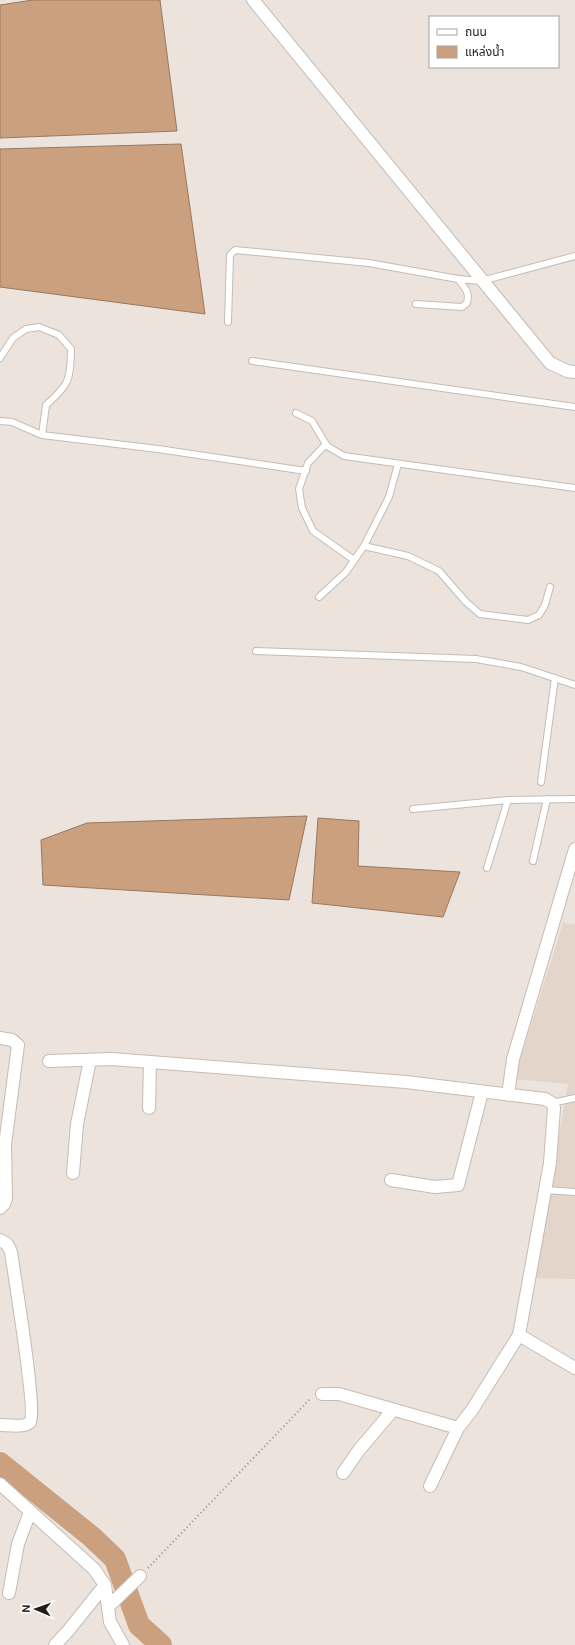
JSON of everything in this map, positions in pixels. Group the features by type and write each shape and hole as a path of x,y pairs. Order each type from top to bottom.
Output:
{"street":[{"path":"253,0 481,281 550,363 567,371 575,372"},
{"path":"508,1094 513,1059 575,849"},
{"path":"0,1038 12,1040 18,1046 5,1145 6,1198 4,1204 0,1208"},
{"path":"49,1061 112,1059 406,1082 545,1099 552,1103 554,1108 550,1163 519,1335 458,1428 430,1486"},
{"path":"73,1173 77,1124 90,1060"},
{"path":"149,1108 150,1062"},
{"path":"391,1180 435,1187 451,1187 458,1185 482,1092"},
{"path":"0,1240 7,1244 11,1252 30,1385 31,1416 30,1422 25,1425 0,1425"},
{"path":"519,1335 575,1368"},
{"path":"322,1394 339,1394 458,1428"},
{"path":"343,1473 359,1450 393,1410"},
{"path":"0,1484 94,1569 105,1585 110,1622 123,1645"},
{"path":"9,1593 18,1544 30,1512"},
{"path":"108,1607 121,1597 140,1576"},
{"path":"55,1645 105,1585"}],"lane":[{"path":"228,322 230,255 235,250 369,263 458,279 481,281 575,256"},
{"path":"416,304 462,307 467,303 469,297 467,289 458,279"},
{"path":"0,358 13,338 26,329 39,327 59,335 71,350 70,377 63,390 46,405 42,435"},
{"path":"252,361 575,407"},
{"path":"296,413 312,421 326,444 344,456 575,488"},
{"path":"0,421 12,422 42,435 306,471"},
{"path":"326,444 308,463 300,489 302,508 313,531 354,560"},
{"path":"319,597 346,572 364,546 389,497 398,464"},
{"path":"364,546 408,556 439,571 466,602 480,614 528,620 539,615 545,605 550,587"},
{"path":"256,651 476,659 521,667 575,684"},
{"path":"541,782 555,678"},
{"path":"533,861 547,799"},
{"path":"413,809 508,800 575,799"},
{"path":"487,868 508,800"},
{"path":"552,1103 575,1098"},
{"path":"545,1190 575,1192"}],"path":[{"path":"140,1576 310,1398 322,1394"}],"shaded area":[{"path":"563,923 575,924 575,1279 534,1278 568,1084 514,1079"}],"water":[{"path":"33,0 160,0 177,131 0,138 0,5"},
{"path":"181,144 205,314 0,287 0,149"},
{"path":"307,816 289,900 43,885 41,840 87,823"},
{"path":"318,818 359,821 358,866 460,872 443,917 312,903"}],"waterway":[{"path":"0,1463 92,1537 115,1559 139,1625 161,1645"}]}
